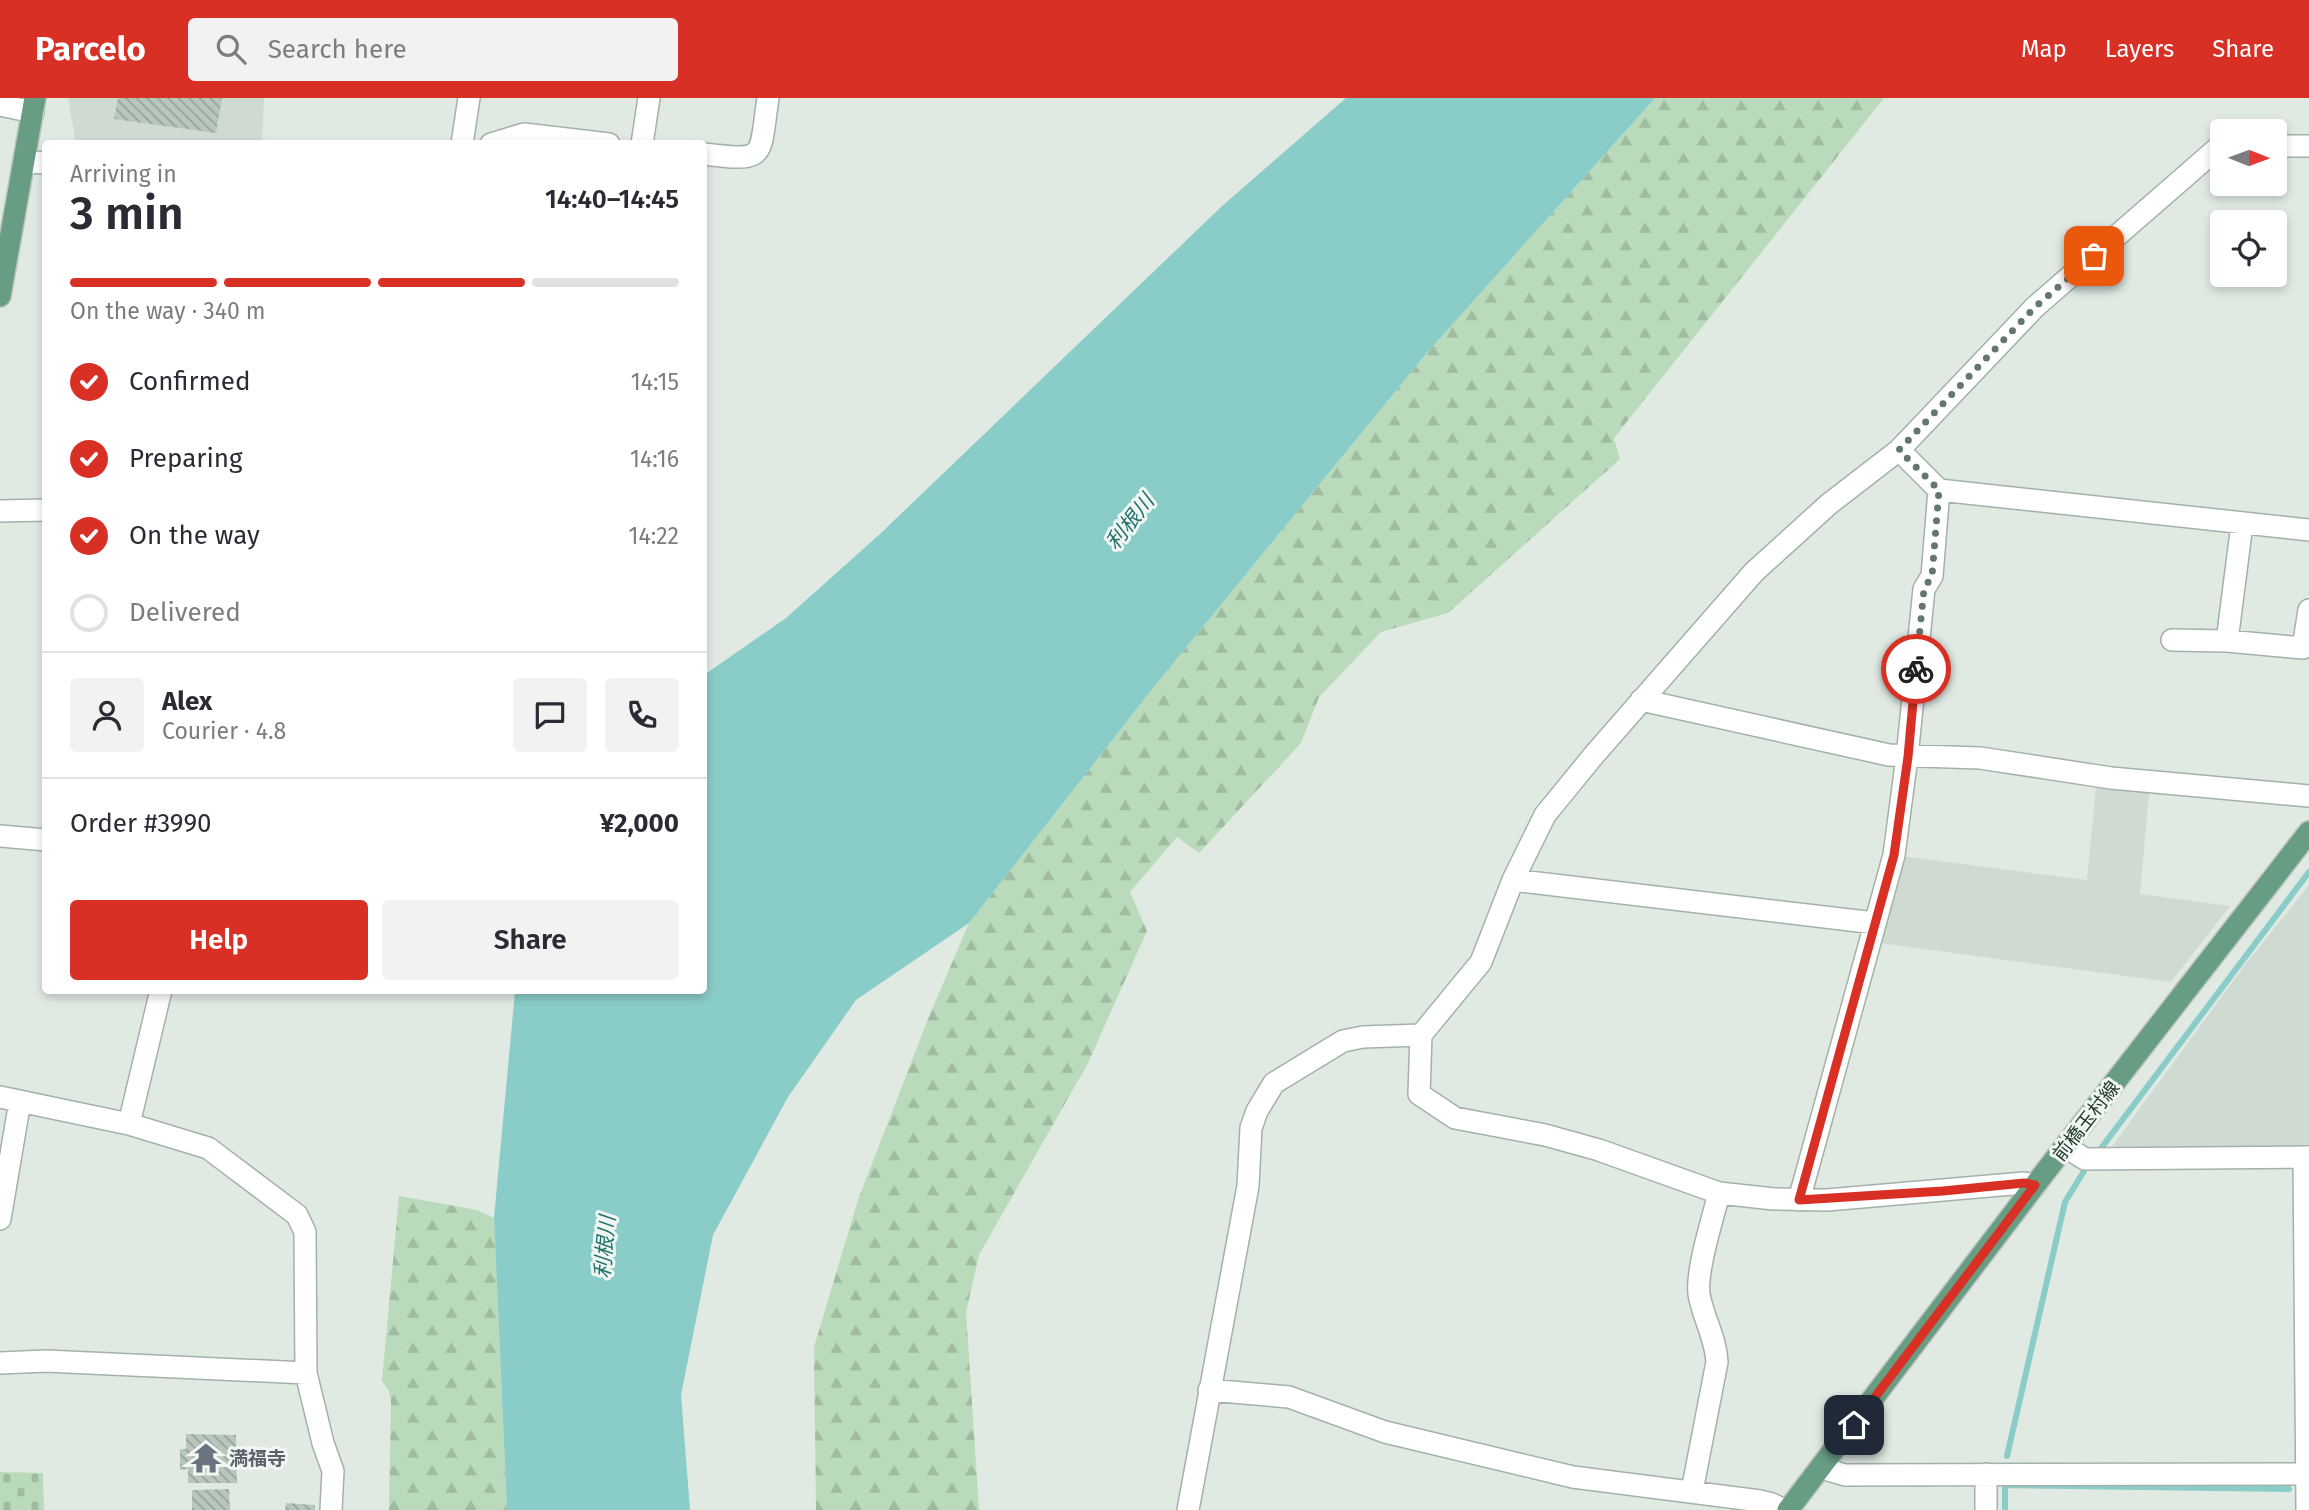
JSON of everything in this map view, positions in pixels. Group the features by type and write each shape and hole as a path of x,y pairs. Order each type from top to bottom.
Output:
{"main road":[{"path":"0,296 34,105"},
{"name":"前橋玉村線","path":"1786,1510 2309,832"}],"street":[{"path":"463,140 468,98"},
{"path":"643,140 649,98"},
{"path":"707,154 742,159 757,152 761,144 768,98"},
{"path":"0,105 34,105"},
{"path":"504,140 524,134 575,140"},
{"path":"2287,146 2309,146"},
{"path":"2035,1185 2024,1183 1799,1200 1719,1193 1599,1150 1545,1135 1455,1118 1419,1094 1421,1035 1480,961 1513,880 1545,814 1754,572 1829,504 1899,450 2035,307 2210,155"},
{"path":"24,162 42,163"},
{"path":"1899,450 1939,490 2309,530"},
{"path":"1799,1200 1894,855 1908,757 1924,589 1932,576 1939,490"},
{"path":"0,511 42,510"},
{"path":"2227,641 2242,524"},
{"path":"2172,640 2227,641 2303,648 2309,610"},
{"path":"1641,700 1889,755 1980,758 2111,778 2309,796"},
{"path":"0,836 42,840"},
{"path":"1513,880 1875,923"},
{"path":"129,1124 160,994"},
{"path":"1188,1510 1248,1186 1251,1128 1263,1098 1283,1077 1343,1041 1363,1037 1421,1035"},
{"path":"0,1219 10,1099 129,1124 208,1148 297,1215 305,1232 306,1373 323,1443 333,1471 331,1510"},
{"path":"2066,1147 2085,1159 2306,1157 2307,1510"},
{"path":"1692,1491 1717,1362 1716,1346 1699,1294 1699,1278 1719,1193"},
{"path":"0,1363 46,1361 306,1373"},
{"path":"1209,1390 1289,1397 1385,1432 1573,1477 1760,1501 1786,1510"},
{"path":"1821,1468 1845,1475 2306,1474"},
{"path":"1986,1474 1986,1510"}],"shaded area":[{"path":"68,98 264,98 262,140 75,140"},
{"path":"2096,787 2149,793 2140,894 2230,906 2171,982 1879,943 1901,856 2087,880"},
{"path":"2309,885 2309,1148 2111,1148 2244,966"}],"green space":[{"path":"1655,98 1884,98 1614,438 1620,459 1448,613 1381,632 1319,697 1301,743 1199,853 1177,837 1130,892 1147,931 1088,1063 979,1255 966,1312 979,1510 816,1510 814,1347 858,1200 928,1019 969,923 1157,683 1426,354"},
{"path":"399,1196 477,1210 494,1218 507,1510 389,1510 391,1402 389,1391 382,1381"},
{"path":"0,1472 43,1473 44,1510 0,1510"}],"water":[{"name":"利根川","path":"1346,98 1655,98 1426,354 1157,683 969,923 856,1000 788,1097 713,1235 681,1395 690,1510 507,1510 494,1218 515,994 707,994 707,673 786,618 880,534 1221,207"}],"building":[{"path":"118,98 222,98 216,133 114,119"},
{"path":"186,1434 236,1435 237,1483 188,1483 188,1469 180,1470 180,1449 186,1449"},
{"path":"229,1489 230,1510 192,1510 192,1490"},
{"path":"286,1503 315,1505 315,1510 285,1510"}],"waterway":[{"path":"2099,1151 2309,872"},
{"path":"2007,1456 2065,1202 2084,1171"},
{"path":"2005,1510 2005,1485 2289,1489"}],"way so far":[{"path":"1916,669 1924,589 1932,576 1939,490 1899,450 2035,307 2094,256"}],"place":[{"name":"満福寺","path":"206,1458"}],"route":[{"path":"1854,1425 2035,1185 2024,1183 1827,1200 1799,1200 1894,855 1908,757 1916,669"}]}
